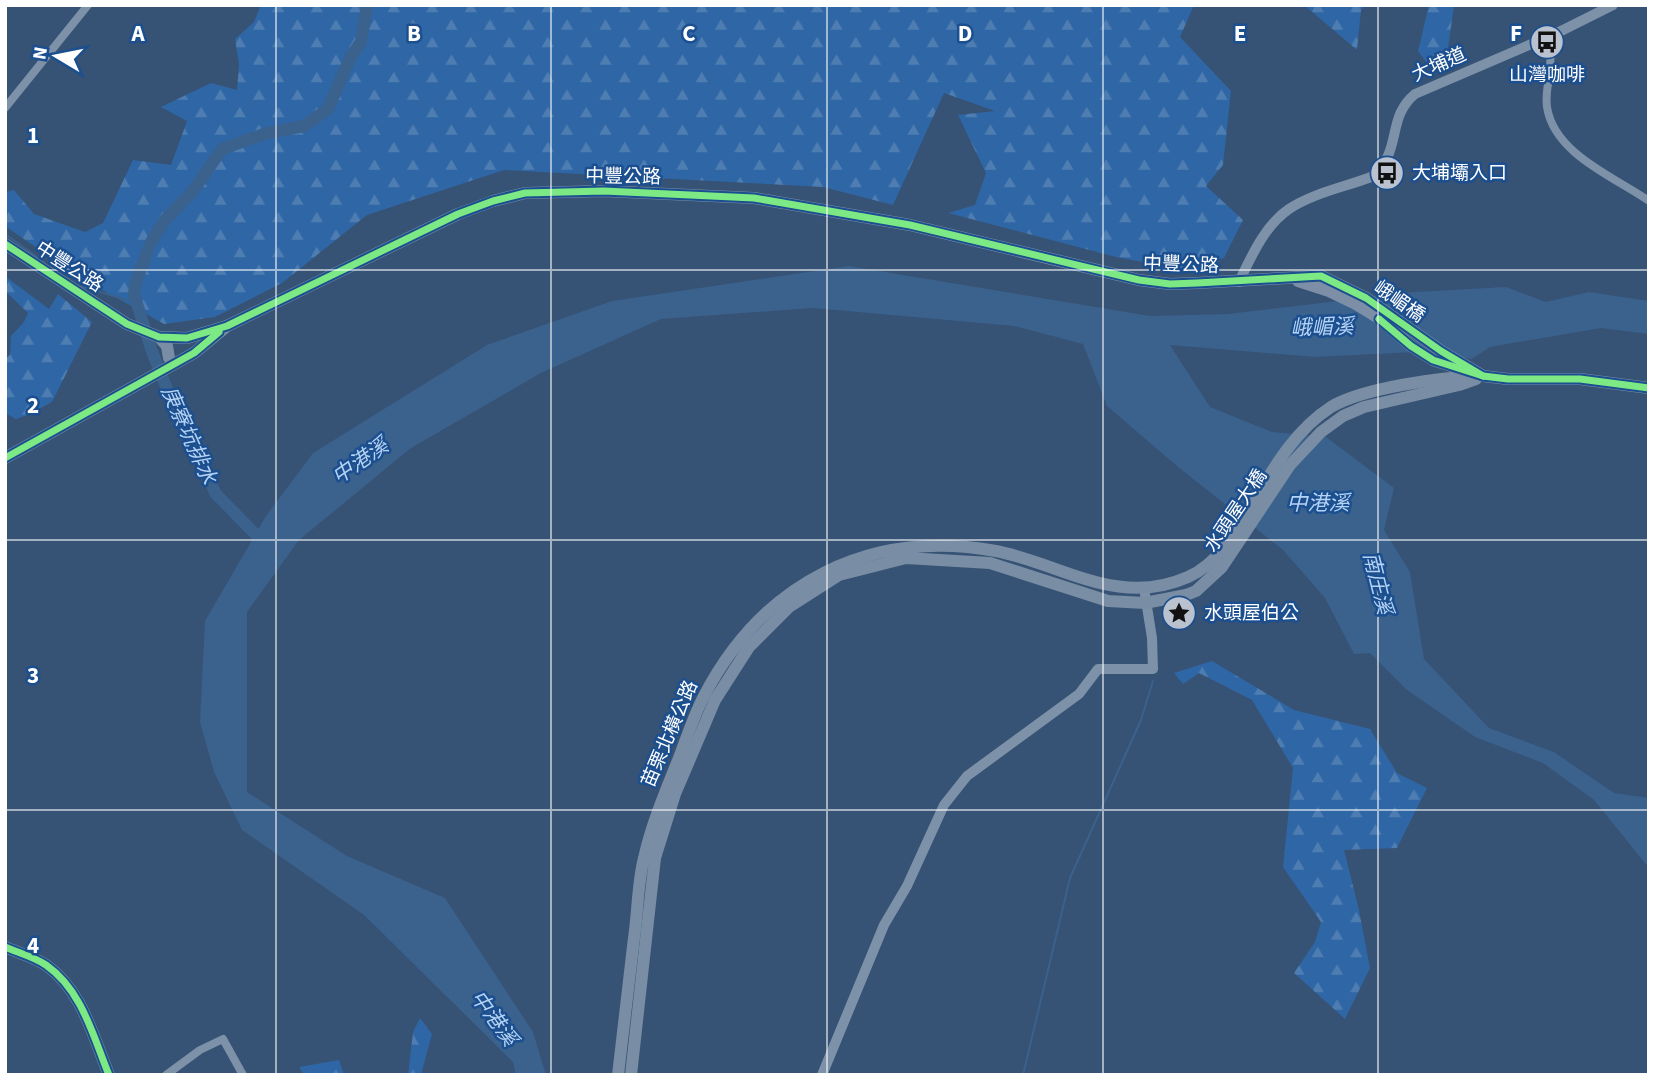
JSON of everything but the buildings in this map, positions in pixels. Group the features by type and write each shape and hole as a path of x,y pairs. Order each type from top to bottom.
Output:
{"main road":[{"name":"中豐公路","path":"5,244 127,324 157,336 187,338 222,328 458,214 525,193 604,191 754,198 910,225 1139,280 1170,284 1288,278 1318,281"},
{"name":"峨嵋橋","path":"1318,281 1366,298 1441,351 1483,376"},
{"name":"峨嵋橋","path":"1318,281 1380,319 1433,360"},
{"path":"5,458 151,373 222,328"},
{"path":"157,336 167,346 166,363"},
{"path":"1419,382 1429,375 1433,360 1483,376"},
{"path":"1419,382 1455,376 1483,376 1508,379 1580,379 1649,388"},
{"name":"水頭屋大橋","path":"1145,603 1186,595 1196,591 1214,576 1237,548 1290,465 1321,432 1343,416 1379,403 1459,385 1483,376"},
{"name":"水頭屋大橋","path":"1144,588 1184,579 1207,566 1239,526 1285,452 1333,406 1364,395 1419,382"},
{"name":"苗栗北橫公路","path":"618,1075 643,859 665,792 704,696 740,640 784,596 838,565 902,548 951,547 997,552 1113,587 1144,588"},
{"name":"苗栗北橫公路","path":"631,1075 655,858 675,794 715,700 749,647 789,607 839,575 906,558 990,563 1108,601 1145,603"},
{"path":"5,947 43,963 68,986 79,1002 109,1075"}],"street":[{"path":"5,108 88,5"},
{"name":"大埔道","path":"1240,282 1268,231 1287,210 1371,177 1381,169 1391,151 1401,110 1406,101 1415,94 1550,36 1613,5"},
{"path":"1550,36 1550,68 1546,91 1547,107 1553,125 1586,163 1649,201"},
{"path":"822,1075 884,925 906,886 944,805 967,776 1079,694 1098,668 1153,669 1152,638 1144,588"},
{"path":"166,1075 200,1050 223,1039 243,1075"},
{"path":"179,1066 183,1075"}],"green space":[{"path":"261,5 1194,5 1180,37 1231,91 1223,165 1206,186 1243,220 1224,258 1184,270 1116,257 948,213 975,205 986,173 958,115 995,111 944,93 893,205 823,187 504,170 367,215 282,283 215,317 164,324 79,277 5,226 5,192 14,190 34,214 85,232 103,223 133,160 171,165 187,121 161,107 211,83 237,90 239,64 235,39 254,22"},
{"path":"1304,5 1365,5 1361,10 1357,50"},
{"path":"1429,5 1454,5 1446,63 1430,67 1418,51"},
{"path":"5,276 49,309 58,294 92,322 52,402 16,419 5,413 5,359 10,355 11,336 24,322 28,313 5,291"},
{"path":"1212,661 1294,710 1370,729 1397,773 1427,788 1397,848 1344,850 1370,968 1345,1019 1294,973 1315,942 1321,922 1283,867 1293,768 1252,700 1199,673 1183,684 1174,673"},
{"path":"420,1018 432,1034 421,1075 408,1075 413,1032"},
{"path":"339,1060 344,1075 304,1075 299,1067"}],"water":[{"name":"中港溪","path":"849,266 1150,316 1228,314 1414,292 1506,287 1546,302 1589,292 1649,301 1649,334 1601,328 1490,347 1472,359 1415,352 1316,357 1170,345 1210,407 1272,432 1326,437 1394,488 1384,530 1410,572 1424,659 1489,728 1554,752 1614,793 1649,798 1649,868 1594,800 1543,763 1475,737 1407,690 1370,653 1354,654 1325,598 1283,550 1178,467 1107,406 1083,344 1014,326 813,308 661,319 541,373 411,448 299,540 247,612 247,792 347,856 445,898 533,1032 546,1075 516,1075 513,1062 364,915 242,830 214,772 200,722 205,621 266,516 313,453 487,345 612,301"}],"waterway":[{"name":"庚寮坑排水","path":"262,541 215,493 198,448 169,394 151,349 134,294 136,282 151,242 165,220 193,191 222,149 264,134 304,126 328,109 350,58 361,42 367,5"},
{"path":"5,234 44,262"},
{"path":"80,286 137,303"},
{"path":"1023,1075 1070,878 1141,720 1153,681"}],"cycle path":[{"path":"5,244 127,324 159,337 187,338 227,326 458,214 525,193 604,191 754,198 910,225 1139,280 1170,284 1321,276 1366,298 1441,351 1483,376"},
{"path":"1379,319 1411,346 1433,360 1483,376 1508,379 1580,379 1649,388"},
{"path":"5,458 194,353 219,332"},
{"path":"5,947 46,965 69,987 92,1030 109,1075"}],"place":[{"name":"山灣咖啡","path":"1547,42"},
{"name":"大埔壩入口","path":"1387,173"},
{"name":"水頭屋伯公","path":"1179,613"}],"water label":[{"name":"峨嵋溪","path":"1322,327"},
{"name":"南庄溪","path":"1378,583"}]}
